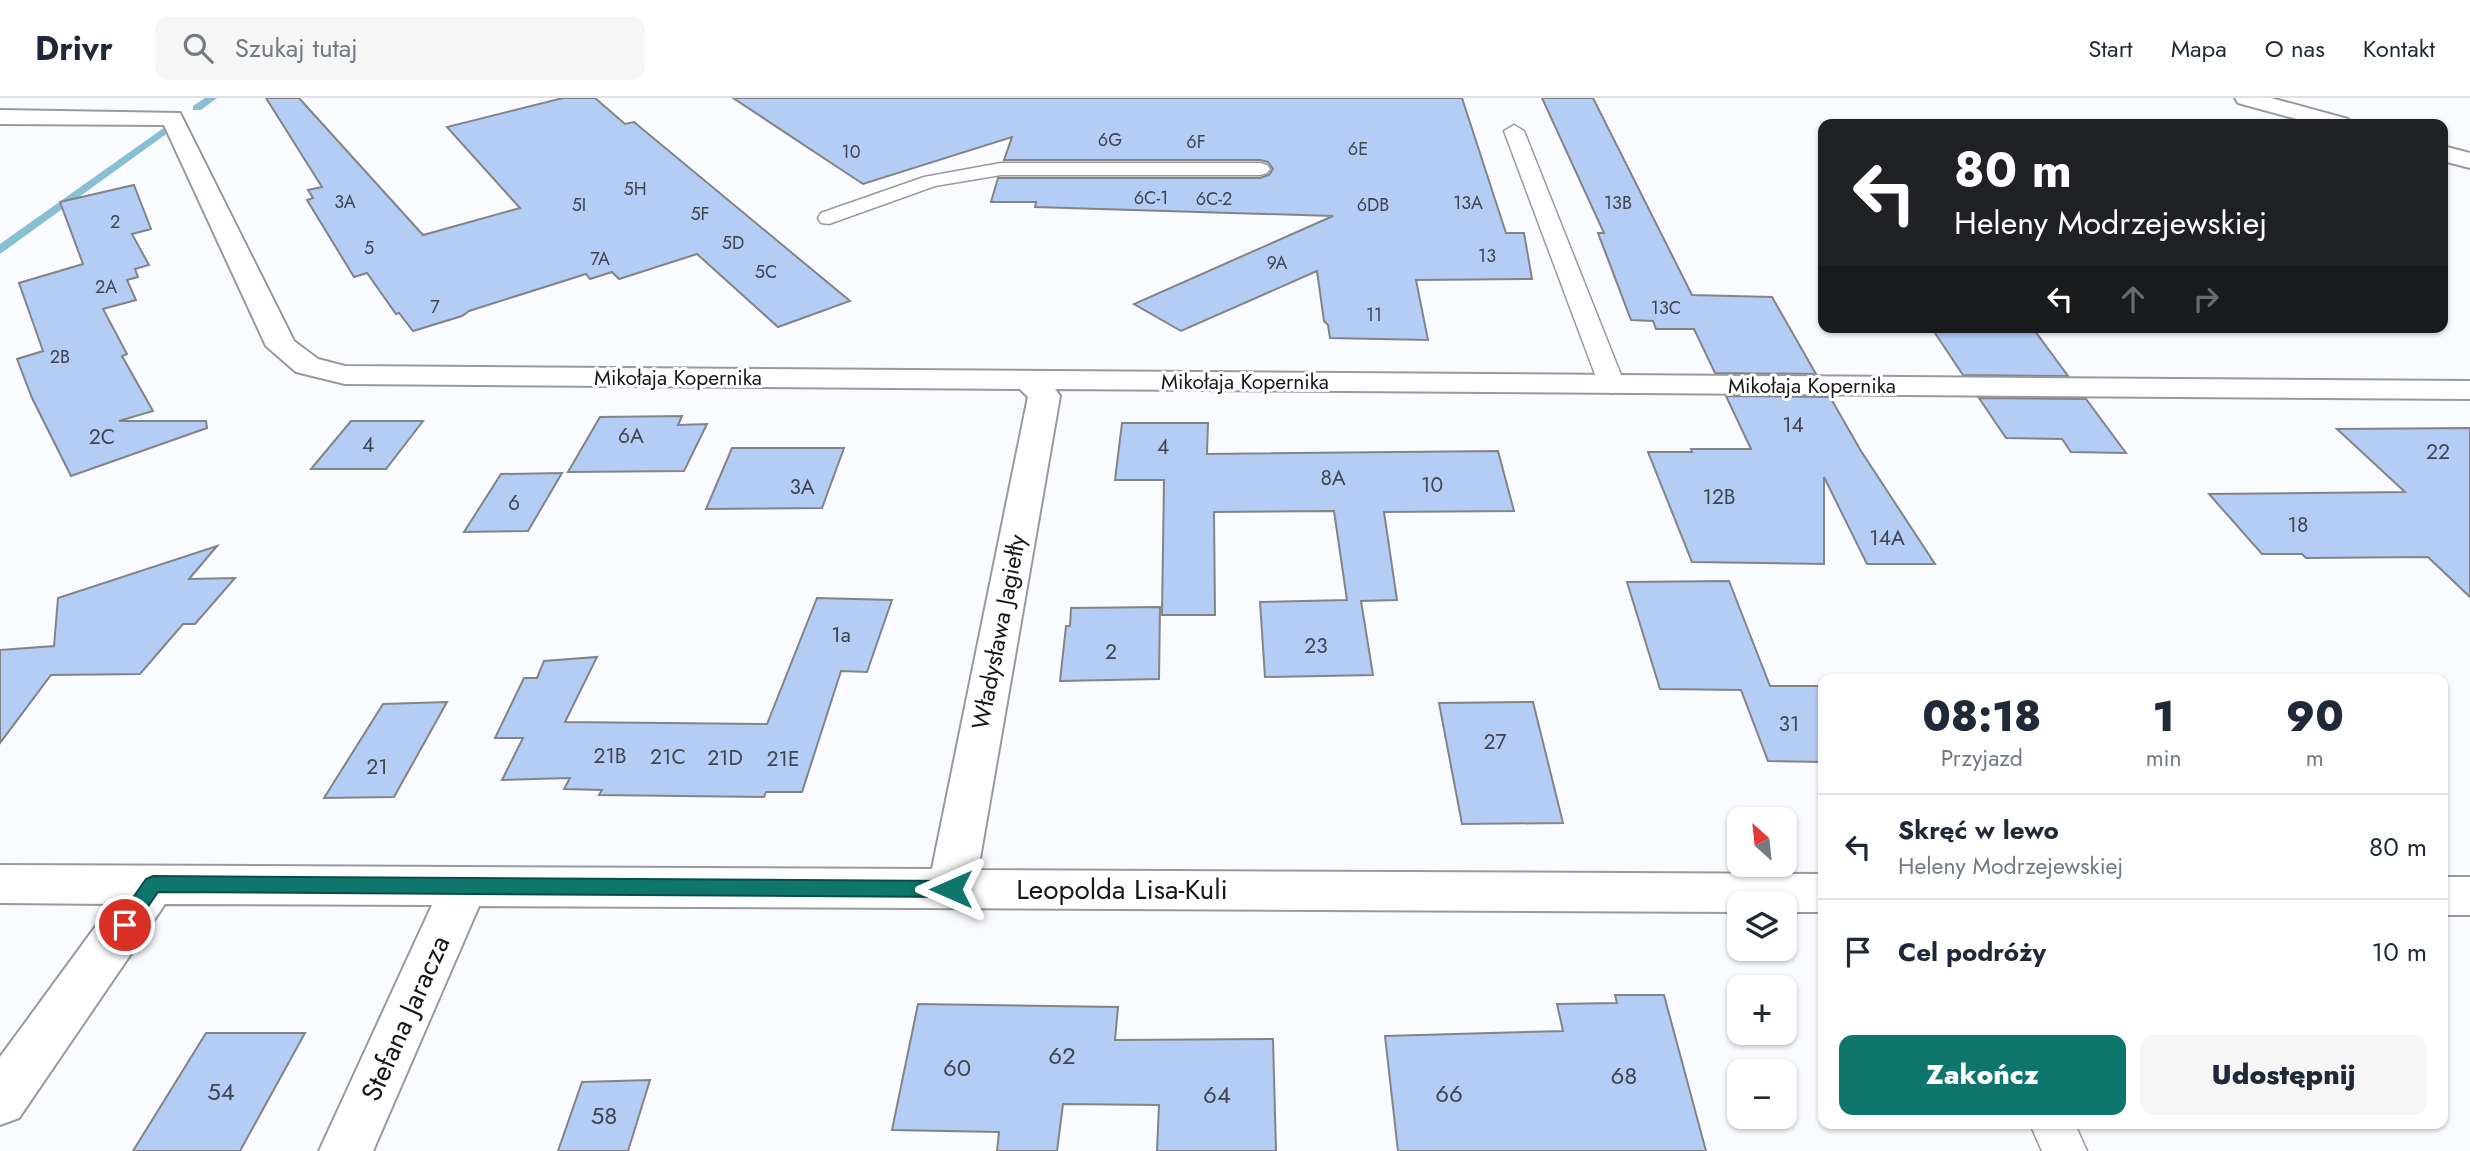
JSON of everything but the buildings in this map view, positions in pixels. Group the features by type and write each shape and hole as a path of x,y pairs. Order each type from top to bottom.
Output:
{"street":[{"path":"2246,98 2321,119"},
{"path":"2314,117 2340,98"},
{"name":"Mikołaja Kopernika","path":"0,117 172,118 281,346 307,366 345,376 2470,390"},
{"path":"2448,154 2470,161"},
{"name":"Władysława Jagiełły","path":"951,889 1044,396 1030,380"},
{"name":"Leopolda Lisa-Kuli","path":"0,884 1818,893"},
{"path":"0,1100 153,884"},
{"name":"Stefana Jaracza","path":"346,1151 464,886"},
{"path":"2448,896 2470,896"}],"lane":[{"path":"1514,131 1612,385"},
{"path":"829,218 931,181 1001,169 1260,169"},
{"path":"2054,1129 2065,1151"}],"waterway":[{"path":"197,108 212,98"},
{"path":"0,250 165,130"}],"route":[{"path":"125,925 153,884 951,889"}]}
